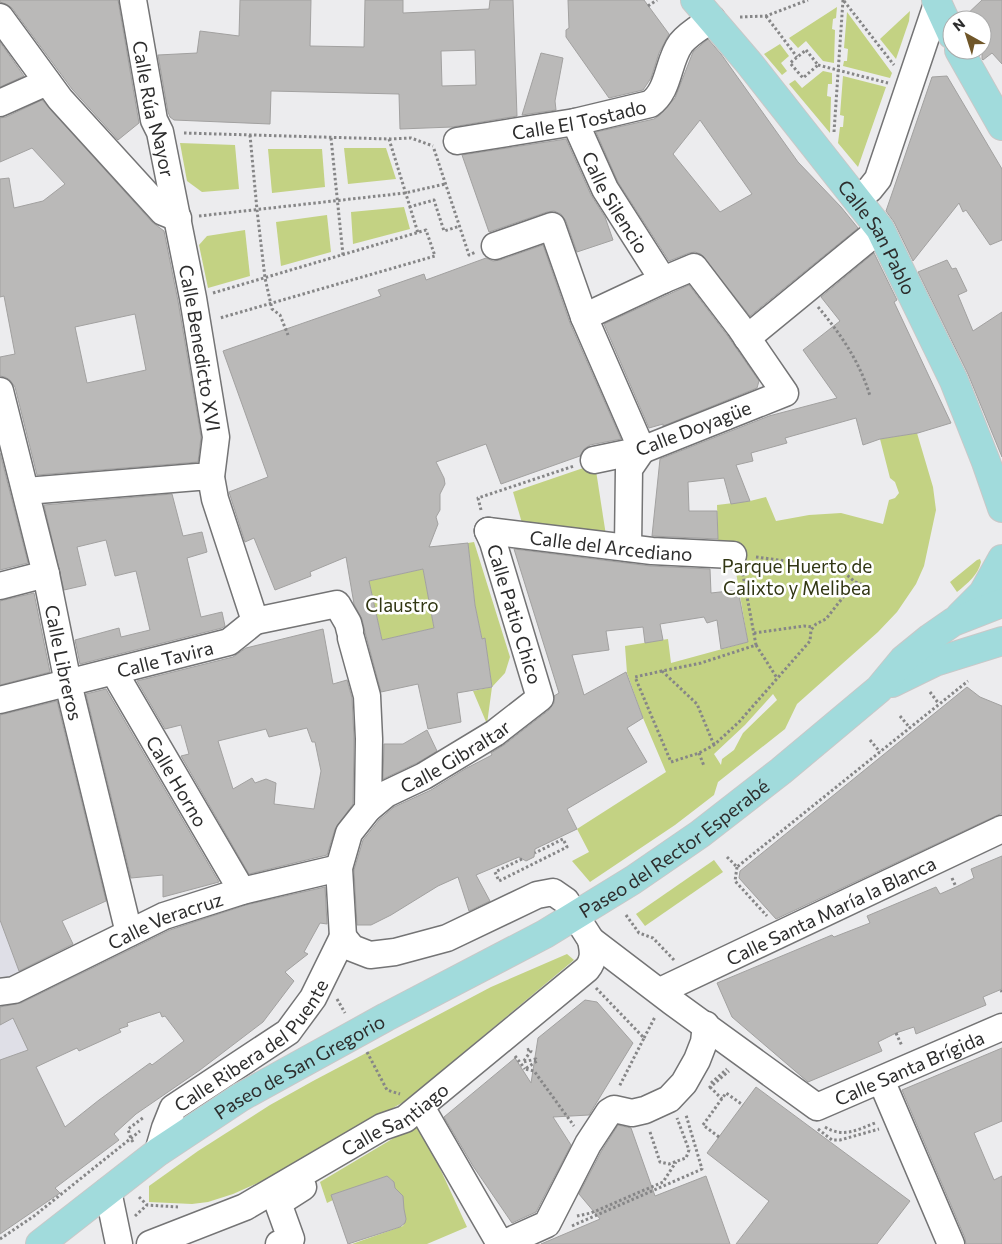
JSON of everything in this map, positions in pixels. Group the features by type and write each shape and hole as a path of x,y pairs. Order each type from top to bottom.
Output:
{"main road":[{"name":"Calle San Pablo","path":"704,9 880,229 994,468 1002,507"},
{"path":"966,60 1002,126"},
{"path":"1002,500 1002,507"},
{"path":"953,622 983,593 1002,560"},
{"name":"Paseo del Rector Esperabé","path":"576,915 633,880 700,834 781,771 879,689 903,660 930,638 953,622 1002,603"},
{"name":"Paseo del Rector Esperabé","path":"973,650 1002,632"},
{"name":"Paseo del Rector Esperabé","path":"879,689 935,662 1002,641"},
{"path":"973,650 994,656 1002,661"},
{"name":"Paseo de San Gregorio","path":"40,1244 158,1152 200,1123 273,1078 545,934 576,915"}],"street":[{"name":"Calle Rúa Mayor","path":"133,0 154,120 160,132 178,218"},
{"path":"857,199 870,189 878,179 937,2"},
{"name":"Calle El Tostado","path":"445,144 575,122 650,104 658,99 682,42 704,9"},
{"path":"0,17 60,99 162,212 178,218"},
{"path":"0,103 47,82"},
{"name":"Calle Silencio","path":"575,122 605,189 663,280"},
{"name":"Calle Benedicto XVI","path":"178,218 194,298 216,437 211,477 215,499 255,621"},
{"path":"494,246 552,226 584,316 642,450 629,469 628,548"},
{"path":"584,316 694,268 743,332 804,291 880,229"},
{"name":"Calle Doyagüe","path":"594,460 642,450 785,393 743,332"},
{"name":"Calle Libreros","path":"0,391 46,574 68,683 129,933"},
{"path":"26,491 211,477"},
{"name":"Calle del Arcediano","path":"488,531 628,548 736,555"},
{"name":"Calle Patio Chico","path":"488,531 496,551 540,698"},
{"path":"0,586 46,574"},
{"path":"255,621 337,604 348,623 367,696 369,739 368,809"},
{"name":"Calle Tavira","path":"0,700 229,642 255,621"},
{"name":"Calle Horno","path":"114,672 242,891"},
{"name":"Calle Gibraltar","path":"343,937 339,868 349,833 368,809 386,794 424,776 495,733 540,698"},
{"name":"Calle Santa María la Blanca","path":"660,991 775,925 1002,829"},
{"name":"Calle Veracruz","path":"0,992 14,990 164,916 242,891 339,868"},
{"name":"Paseo del Rector Esperabé","path":"343,937 352,948 370,955 395,952 447,938 537,895 553,892 566,901 576,915"},
{"path":"576,915 591,940 716,1032 818,1115"},
{"name":"Calle Ribera del Puente","path":"158,1152 173,1108 288,1032 313,998 343,937"},
{"name":"Calle Santiago","path":"150,1244 245,1207 382,1127 413,1113 587,969 592,962 594,954 591,940"},
{"name":"Calle Santa Brígida","path":"818,1115 882,1080 1002,1027"},
{"path":"279,1244 291,1239 278,1203 389,1135 413,1113 499,1242 508,1242 556,1226 588,1144 606,1115 614,1109 632,1113 645,1110 669,1099 684,1083 697,1060 704,1042 716,1032"},
{"path":"882,1080 951,1244"},
{"path":"108,1191 119,1244"}],"path":[{"path":"648,6 657,0"},
{"path":"704,9 766,16 808,0"},
{"path":"843,0 894,65 900,67"},
{"path":"818,151 833,137 843,0"},
{"path":"766,16 797,57"},
{"path":"818,65 803,78 790,63 806,50 818,65 893,84"},
{"path":"160,132 330,138 411,138 445,144 445,184 469,255 494,246"},
{"path":"250,136 256,210 265,278 272,309 280,315 288,335"},
{"path":"330,138 343,255"},
{"path":"389,139 418,234"},
{"path":"178,218 405,193 445,184"},
{"path":"409,207 434,200 444,232 460,226"},
{"path":"194,298 418,234 426,230 435,256 215,320"},
{"path":"804,291 838,331 864,377 870,396"},
{"path":"488,531 478,498 594,460"},
{"path":"777,678 756,645 736,555 772,558 839,568 854,582 868,586"},
{"path":"756,645 701,663 635,677 671,762 699,753 714,745 739,722 810,641 811,630 826,620 854,582"},
{"path":"754,633 804,626 814,627"},
{"path":"662,671 697,704 714,745"},
{"path":"775,925 735,880 737,867 968,681"},
{"path":"930,692 939,704"},
{"path":"900,716 910,728"},
{"path":"870,740 880,752"},
{"path":"699,753 704,766"},
{"path":"522,859 495,872 499,881 567,847 563,839 535,853"},
{"path":"727,857 737,867"},
{"path":"951,876 956,887"},
{"path":"626,916 639,933 653,938 679,966"},
{"path":"336,997 345,1014"},
{"path":"896,1033 902,1046"},
{"path":"525,1069 537,1061 523,1062 531,1051 530,1049 513,1053 525,1069 534,1071 588,1144"},
{"path":"367,1052 387,1090 408,1096 413,1113"},
{"path":"703,1093 733,1068"},
{"path":"712,1089 722,1099"},
{"path":"719,1137 703,1125 726,1093 743,1105"},
{"path":"0,1239 34,1216 130,1139 173,1108"},
{"path":"556,1226 702,1169 684,1110"},
{"path":"818,1115 831,1131 842,1134 849,1134 881,1121"},
{"path":"128,1129 130,1139"},
{"path":"556,1226 663,1182 676,1161"}],"shaded area":[{"path":"0,920 22,979 5,1001 60,1115 26,1131 0,1168"}],"green space":[{"path":"837,7 832,29 835,30 834,63 823,61 806,41 798,48 789,38"},
{"path":"910,11 909,21 896,59 880,39"},
{"path":"847,12 892,73 890,78 843,66 844,61 847,61 848,49 844,48"},
{"path":"780,44 789,56 781,63 787,71 782,75 764,54"},
{"path":"823,71 832,73 832,84 828,84 827,96 831,97 830,133 789,84 795,80 802,88"},
{"path":"843,76 886,87 858,167 838,143 840,127 843,127 844,116 840,115"},
{"path":"180,143 235,145 239,189 202,192 187,181"},
{"path":"344,148 386,148 396,179 348,184"},
{"path":"268,149 322,149 325,187 272,193"},
{"path":"404,207 410,229 353,244 351,212"},
{"path":"327,215 331,252 281,266 276,222"},
{"path":"245,230 250,276 208,288 199,245 207,236"},
{"name":"Parque Huerto de Calixto y Melibea","path":"917,433 933,487 936,510 924,566 916,584 897,612 878,632 797,704 785,729 718,782 714,795 675,825 590,882 572,861 589,852 577,829 666,772 643,718 627,673 625,646 668,639 671,663 748,642 733,555 718,544 717,505 766,497 776,521 809,515 841,513 883,524 889,500 895,498 899,493 895,482 890,478 880,439","holes":["773,694 777,700 743,733 734,750 722,759 721,765 714,754 745,725"]},
{"path":"595,464 607,542 524,530 513,492"},
{"path":"474,542 510,657 505,673 492,687 485,639 482,639 475,605 468,543"},
{"path":"980,559 980,567 975,575 957,592 950,582"},
{"name":"Claustro","path":"423,569 434,628 382,640 369,581"},
{"path":"492,687 487,724 473,691"},
{"path":"714,860 723,872 645,926 636,914"},
{"path":"567,954 574,960 407,1100 269,1178 233,1194 208,1202 192,1204 149,1202 149,1186 198,1151 270,1105 491,987"},
{"path":"419,1123 467,1227 427,1244 352,1244 403,1226 406,1219 403,1196 394,1190 391,1180 385,1177 332,1195 333,1200 327,1203 320,1182"}],"building":[{"path":"0,0 118,0 139,123 118,140 72,89 12,8 0,2"},
{"path":"240,0 311,0 310,46 364,47 365,0 403,0 403,13 489,9 490,0 513,0 517,116 452,127 400,129 399,94 271,91 270,124 174,120 170,117 158,55 197,53 200,31 239,36","holes":["475,50 476,85 442,86 441,51"]},
{"path":"568,0 644,0 669,34 659,53 651,78 643,90 609,98 566,37 566,30 569,28"},
{"path":"982,0 1002,0 1002,64 992,53 992,10 971,10"},
{"path":"708,39 721,54 798,162 841,207 858,228 750,316 701,254 689,253 669,261 618,182 596,132 654,119 660,115 675,98 693,52","holes":["700,120 752,194 720,212 673,154"]},
{"path":"0,42 24,76 0,87"},
{"path":"541,53 563,58 555,101 556,110 522,115"},
{"path":"947,76 1002,169 1002,240 990,245 966,210 963,212 959,203 913,261 894,222 886,211 932,77"},
{"path":"42,100 152,222 164,231 201,437 198,462 37,475 15,387 10,380 0,376 0,357 15,354 4,296 0,297 0,179 9,178 14,208 43,201 65,184 32,148 0,162 0,118","holes":["135,314 146,370 87,383 75,327"]},
{"path":"566,139 591,195 605,217 613,240 577,252 566,221 561,214 554,211 489,232 462,155"},
{"path":"543,245 570,323 621,439 590,445 584,449 580,456 501,484 486,444 436,462 445,484 440,494 440,510 436,517 438,524 429,547 468,543 475,605 482,639 485,638 492,687 457,693 461,722 428,729 418,684 381,692 362,619 354,604 346,557 310,572 311,576 275,590 254,538 245,542 229,492 268,477 223,351 381,296 378,290 424,274 426,280 486,258 493,261","holes":["423,569 434,628 382,640 369,581"]},
{"path":"874,253 897,300 894,302 951,423 918,433 880,439 863,445 856,418 785,438 787,443 751,453 753,461 736,465 750,501 731,504 724,478 688,482 689,511 717,511 718,539 652,536 660,459 769,416 837,398 803,350 840,321 821,297"},
{"path":"947,260 952,269 956,268 967,291 958,295 973,331 1002,312 1002,457 968,374 918,272"},
{"path":"689,285 759,381 757,388 663,426 663,424 649,428 604,324"},
{"path":"0,453 28,563 0,570"},
{"path":"172,494 183,536 202,532 207,552 187,558 201,617 222,612 225,626 80,664 75,640 119,628 121,637 150,630 136,571 115,576 106,540 77,547 86,585 64,590 44,505"},
{"path":"514,549 650,566 710,569 711,593 738,590 748,642 721,649 717,620 707,623 704,617 660,624 663,640 645,643 643,627 606,631 609,650 572,655 584,695 626,672 643,718 627,728 647,762 567,809 577,829 535,849 534,857 526,861 519,857 476,875 490,901 469,911 458,877 438,886 371,925 357,925 354,870 363,840 379,820 394,807 431,790 492,755 491,753 549,710 554,703 554,696 559,693"},
{"path":"34,593 50,672 0,685 0,601"},
{"path":"323,629 333,684 347,680 352,698 354,739 353,804 335,829 327,855 249,874 181,756 189,754 181,725 165,729 137,681 233,657 246,648","holes":["307,728 312,742 315,742 321,771 314,809 274,804 276,783 266,779 255,783 252,778 233,789 218,741 266,729 269,737"]},
{"path":"967,687 980,697 1002,706 1002,813 776,919 739,878 740,871"},
{"path":"106,689 219,882 163,897 163,875 131,878 86,694"},
{"path":"57,701 106,901 62,921 73,944 19,971 0,920 0,715"},
{"path":"427,730 437,751 383,779 384,744 403,744"},
{"path":"1002,856 1002,989 983,997 986,1005 916,1034 914,1027 896,1033 878,1042 882,1051 808,1082 732,1017 717,983 832,935 834,937 870,923 867,916 936,887 940,894 956,887 974,878 971,869"},
{"path":"325,887 327,924 320,923 304,952 308,954 285,972 294,981 263,1022 200,1070 136,1114 114,1134 119,1140 55,1188 60,1193 0,1234 0,1060 28,1050 13,1018 0,1025 0,1007 21,1003 170,930 246,905","holes":["160,1012 162,1017 165,1016 184,1041 152,1065 150,1063 65,1127 36,1067 77,1048 79,1051 121,1032 119,1029 128,1026 127,1023"]},
{"path":"585,1000 597,1002 633,1043 589,1115 553,1117 571,1145 536,1212 512,1223 473,1166 444,1117 515,1058 531,1083 538,1038"},
{"path":"1002,1048 1002,1121 974,1133 994,1180 1002,1176 1002,1244 966,1244 902,1090"},
{"path":"756,1087 910,1201 877,1244 736,1244 769,1201 707,1153"},
{"path":"618,1125 631,1128 655,1196 706,1176 730,1244 541,1244 600,1219 579,1194 601,1152"},
{"path":"387,1176 394,1182 395,1188 403,1196 405,1223 400,1227 348,1244 331,1195"}]}
